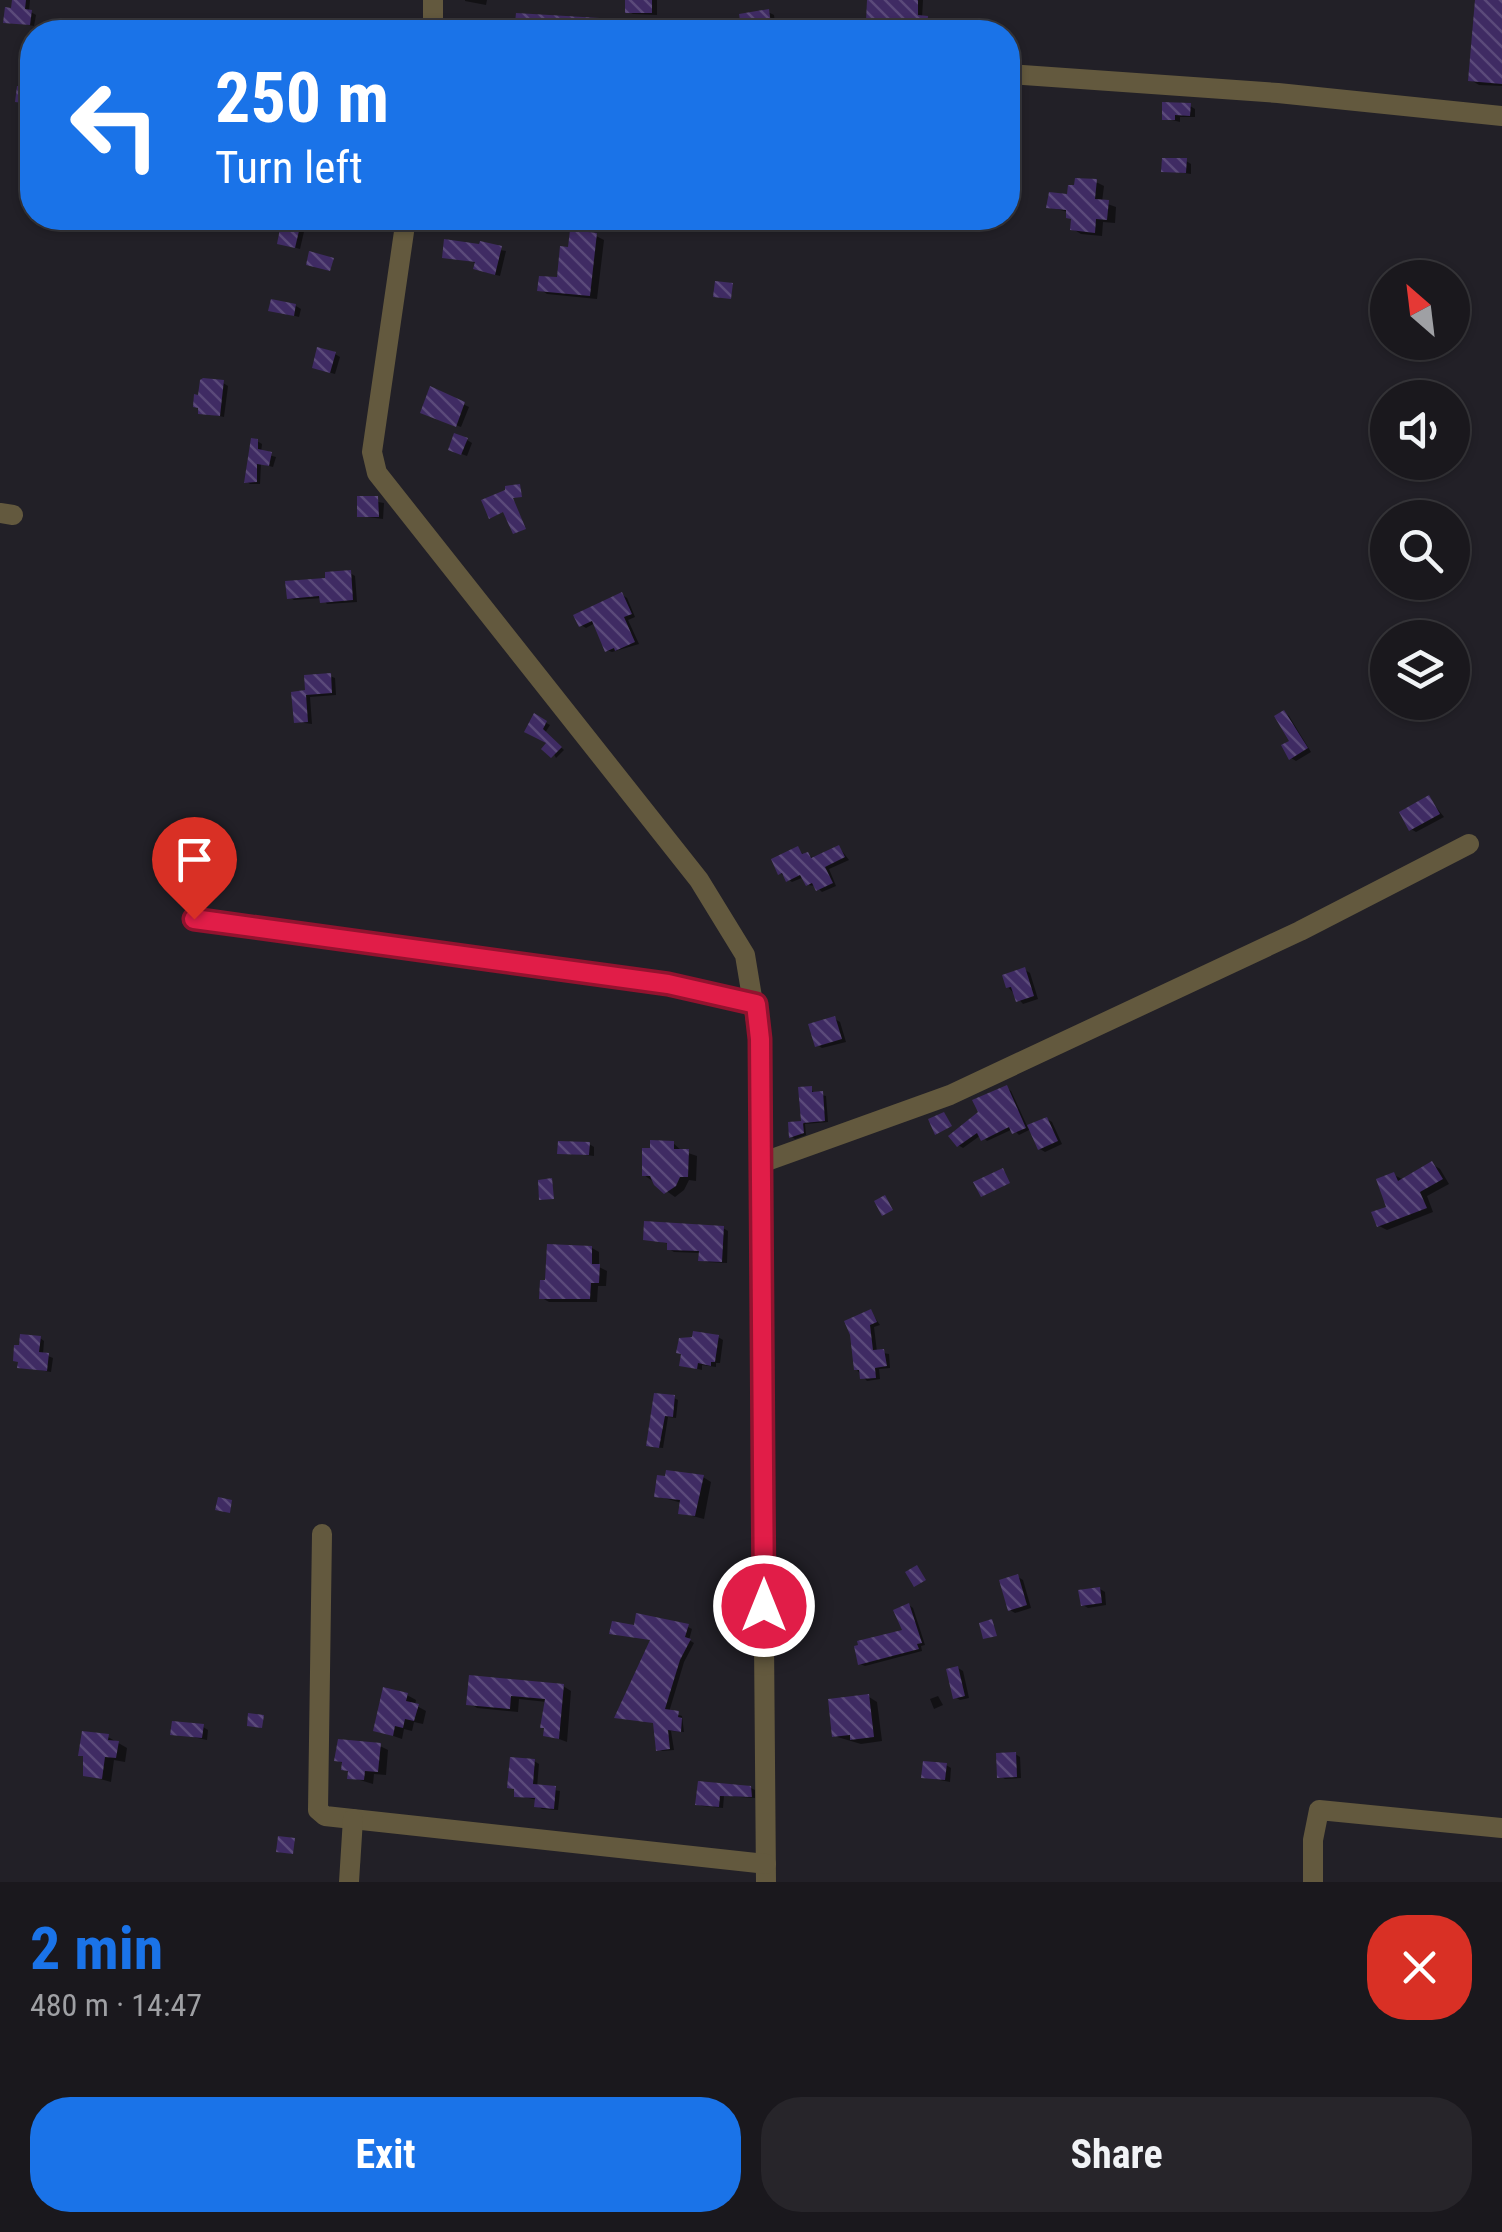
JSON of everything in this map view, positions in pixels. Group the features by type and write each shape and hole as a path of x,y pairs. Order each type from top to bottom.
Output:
{"street":[{"path":"1020,75 1278,93 1502,116"},
{"path":"322,1534 318,1810 325,1816 766,1873 760,1039 746,955 699,880 377,473 372,452 404,230"},
{"path":"760,1163 950,1095 1300,931 1470,844"},
{"path":"194,919 668,984 756,1004"},
{"path":"1313,1882 1318,1810 1502,1828"},
{"path":"349,1882 354,1819"}],"building":[{"path":"12,0 26,0 25,9 32,10 31,20 20,20 20,24 3,23 5,7 11,8"},
{"path":"625,0 652,0 652,13 625,13"},
{"path":"867,0 918,0 918,15 928,16 928,20 866,20"},
{"path":"1475,0 1502,0 1502,84 1468,81"},
{"path":"769,9 770,20 740,20 739,14"},
{"path":"516,13 633,20 515,20"},
{"path":"17,86 20,86 20,103 15,102"},
{"path":"1162,102 1191,103 1190,116 1175,115 1175,120 1162,120"},
{"path":"1162,158 1187,158 1186,173 1161,172"},
{"path":"1075,178 1097,179 1095,199 1109,200 1107,220 1096,219 1095,233 1070,230 1071,219 1066,218 1066,210 1046,208 1049,192 1067,194 1068,185 1074,185"},
{"path":"280,230 299,230 295,248 277,244"},
{"path":"570,230 597,233 590,296 537,291 539,276 557,277 560,246 568,247"},
{"path":"444,239 502,246 495,275 473,269 475,262 442,258"},
{"path":"309,251 334,258 330,271 306,265"},
{"path":"715,281 733,283 731,299 713,297"},
{"path":"271,299 296,304 294,316 268,311"},
{"path":"317,347 336,352 330,373 312,368"},
{"path":"203,378 224,380 220,416 198,414 198,408 193,407 194,394 198,395"},
{"path":"430,386 465,402 456,427 420,413"},
{"path":"454,433 468,438 461,455 448,450"},
{"path":"251,438 258,439 258,449 272,452 269,466 257,464 257,482 244,483"},
{"path":"520,484 522,497 513,498 526,529 513,534 503,512 489,519 481,500 505,490 505,486"},
{"path":"357,496 378,496 379,517 357,517"},
{"path":"351,570 353,600 320,603 319,596 287,599 285,581 325,578 325,572"},
{"path":"622,592 632,614 624,617 635,642 605,652 592,621 579,627 573,615"},
{"path":"331,673 332,693 306,695 308,722 294,723 291,692 305,690 304,675"},
{"path":"1284,710 1308,748 1289,760 1281,745 1289,741 1274,716"},
{"path":"534,713 547,721 543,729 562,747 551,758 541,749 546,743 524,732"},
{"path":"1429,795 1440,814 1409,831 1399,812"},
{"path":"839,845 845,857 825,867 833,883 816,891 812,883 806,886 800,875 786,882 771,859 798,846 802,854 808,852 811,858"},
{"path":"1025,967 1034,996 1016,1002 1002,975"},
{"path":"835,1016 842,1039 815,1047 808,1024"},
{"path":"1007,1085 1026,1128 1012,1134 1009,1127 981,1141 977,1133 957,1147 948,1136 978,1112 972,1100"},
{"path":"812,1086 812,1092 823,1091 825,1121 803,1123 804,1133 789,1138 788,1122 801,1121 798,1087"},
{"path":"944,1112 952,1126 935,1135 928,1119"},
{"path":"1047,1117 1058,1141 1038,1150 1027,1125"},
{"path":"650,1140 674,1141 674,1149 689,1149 688,1177 680,1177 676,1186 664,1194 650,1176 642,1176 642,1148 650,1148"},
{"path":"558,1141 590,1142 589,1155 557,1154"},
{"path":"1432,1161 1443,1179 1420,1192 1427,1208 1377,1227 1371,1212 1386,1207 1376,1179 1394,1172 1398,1181"},
{"path":"1003,1168 1010,1183 981,1197 973,1182"},
{"path":"552,1178 554,1199 539,1200 538,1180"},
{"path":"885,1195 893,1210 882,1216 874,1201"},
{"path":"644,1221 724,1226 722,1262 698,1261 699,1251 667,1250 667,1243 643,1240"},
{"path":"547,1244 592,1246 592,1264 600,1264 599,1283 591,1283 590,1299 539,1299 540,1280 545,1280"},
{"path":"871,1309 877,1322 870,1325 873,1350 884,1349 887,1366 875,1368 876,1378 860,1379 859,1370 854,1370 850,1335 844,1321"},
{"path":"693,1331 719,1335 711,1366 679,1366 679,1338 692,1337"},
{"path":"20,1334 41,1336 39,1352 49,1353 47,1371 17,1368 18,1362 13,1361 14,1345 19,1345"},
{"path":"654,1393 675,1395 673,1417 665,1416 659,1448 646,1446"},
{"path":"666,1470 704,1475 695,1516 678,1514 680,1500 654,1497 657,1475 665,1476"},
{"path":"218,1497 232,1500 230,1513 215,1510"},
{"path":"917,1565 926,1580 914,1587 905,1572"},
{"path":"1018,1574 1027,1605 1008,1611 999,1580"},
{"path":"1100,1587 1102,1603 1081,1606 1078,1590"},
{"path":"909,1603 922,1643 917,1644 919,1649 858,1665 854,1646 857,1641 902,1630 893,1610"},
{"path":"636,1613 689,1624 685,1637 691,1639 665,1709 679,1711 678,1717 682,1718 681,1732 668,1730 670,1749 656,1751 653,1723 614,1718 650,1640 609,1634 612,1621 634,1625"},
{"path":"992,1619 997,1636 983,1639 979,1623"},
{"path":"958,1666 965,1696 953,1699 946,1669"},
{"path":"469,1675 564,1684 559,1739 543,1736 544,1728 540,1728 545,1699 511,1696 510,1709 466,1705"},
{"path":"383,1687 408,1693 406,1701 419,1704 414,1721 405,1719 403,1728 395,1726 393,1736 373,1731"},
{"path":"869,1694 874,1737 832,1737 828,1699"},
{"path":"248,1713 264,1715 262,1728 247,1726"},
{"path":"172,1721 204,1724 202,1738 170,1735"},
{"path":"82,1731 109,1734 108,1740 119,1741 116,1758 105,1757 102,1779 83,1776 83,1756 78,1756"},
{"path":"338,1739 381,1743 378,1772 365,1771 364,1780 347,1779 348,1771 341,1770 342,1762 334,1761"},
{"path":"1016,1752 1017,1777 997,1778 996,1753"},
{"path":"510,1757 535,1759 533,1784 556,1786 554,1809 534,1807 535,1798 514,1797 514,1789 507,1788"},
{"path":"923,1761 947,1763 945,1780 921,1778"},
{"path":"698,1781 751,1786 752,1797 720,1796 719,1807 695,1805"},
{"path":"278,1836 295,1838 293,1854 276,1852"}],"route":[{"path":"194,919 668,984 756,1004 760,1039 764,1606"}]}
